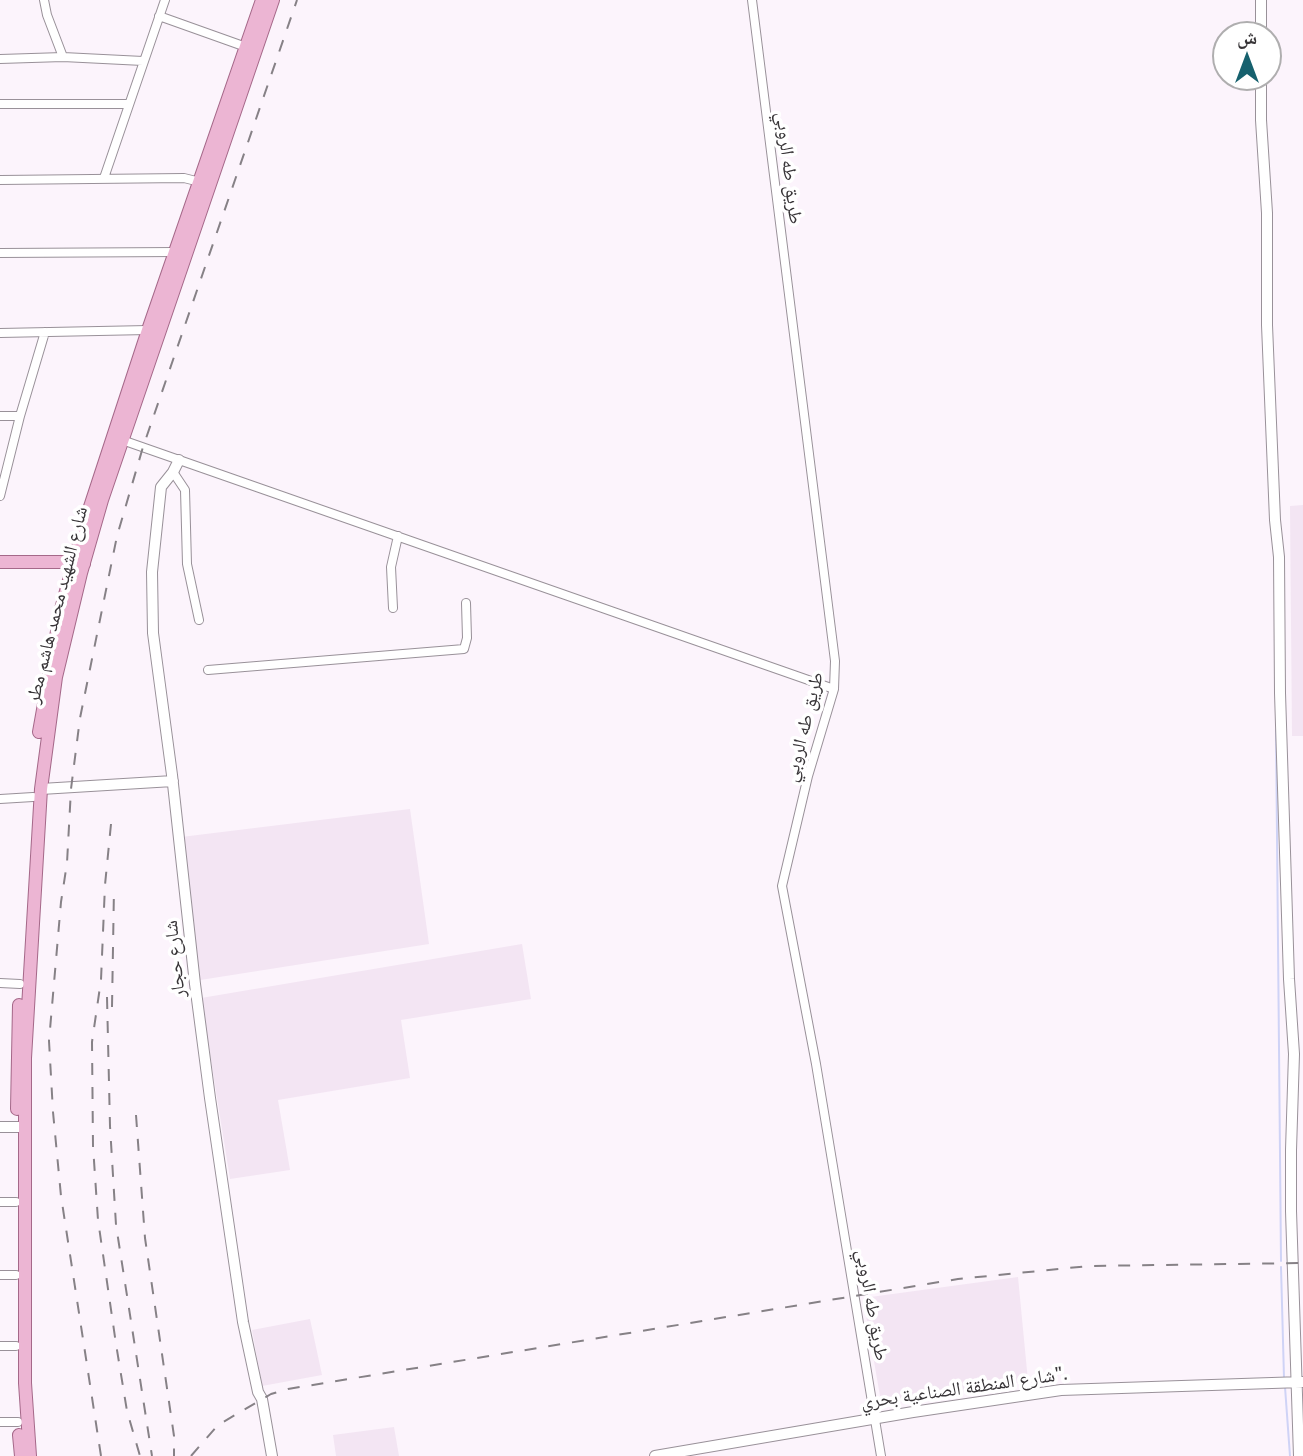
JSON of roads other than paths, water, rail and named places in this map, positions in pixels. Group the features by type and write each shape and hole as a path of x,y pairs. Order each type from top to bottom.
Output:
{"main road":[{"name":"شارع الشهيد محمد هاشم مطر","path":"79,567 85,522 262,0"},
{"name":"شارع الشهيد محمد هاشم مطر","path":"30,1456 25,1383 21,1127 16,1057 20,984 48,676 61,609 79,567 273,0"},
{"path":"0,562 79,567"},
{"path":"0,570 79,567"},
{"name":"شارع الشهيد محمد هاشم مطر","path":"21,1456 16,1346 16,1202 37,793"}],"street":[{"path":"44,0 63,57"},
{"path":"104,178 166,0"},
{"name":"طريق طه الروبي","path":"752,0 835,661 834,689 808,776 782,886 816,1064 881,1456"},
{"path":"1261,0 1261,21"},
{"path":"159,16 246,47"},
{"path":"0,59 63,57 143,61"},
{"path":"1262,91 1267,212 1267,325 1279,557 1280,693 1294,1055 1291,1150 1299,1260 1292,1382 1299,1456"},
{"path":"0,104 128,104"},
{"path":"0,180 184,178 200,182"},
{"path":"0,253 176,251"},
{"path":"0,333 148,330"},
{"path":"0,496 2,479 45,332"},
{"path":"0,416 20,416"},
{"path":"122,440 834,689"},
{"name":"شارع حجار","path":"179,460 161,486 152,572 153,633 173,781 195,984 218,1150 243,1322 258,1392 262,1399 272,1456"},
{"path":"173,472 185,490 187,564 199,620"},
{"path":"393,608 391,567 397,536"},
{"path":"208,670 464,649 467,638 466,603"},
{"path":"0,799 37,793 173,781"},
{"path":"0,983 20,984"},
{"path":"0,1127 21,1127"},
{"path":"0,1202 16,1202"},
{"path":"0,1275 16,1275"},
{"path":"0,1346 16,1346"},
{"name":"شارع المنطقة الصناعية بحري\".","path":"655,1456 1082,1388 1292,1382"},
{"path":"0,1422 18,1422"}],"waterway":[{"path":"1276,730 1281,1261"},
{"path":"1281,1267 1284,1378"},
{"path":"1285,1387 1290,1456"}],"railway":[{"path":"101,1456 61,1196 49,1041 67,863 71,789 80,718 117,536 143,447 297,0"},
{"path":"111,824 101,980 92,1042 93,1146 98,1220 116,1344 127,1411 140,1456"},
{"path":"112,1007 114,888"},
{"path":"107,997 116,1225 152,1456"},
{"path":"136,1115 145,1238 174,1436 174,1456"},
{"path":"191,1456 218,1425 271,1394 288,1389 958,1279 1089,1266 1303,1263"}]}
